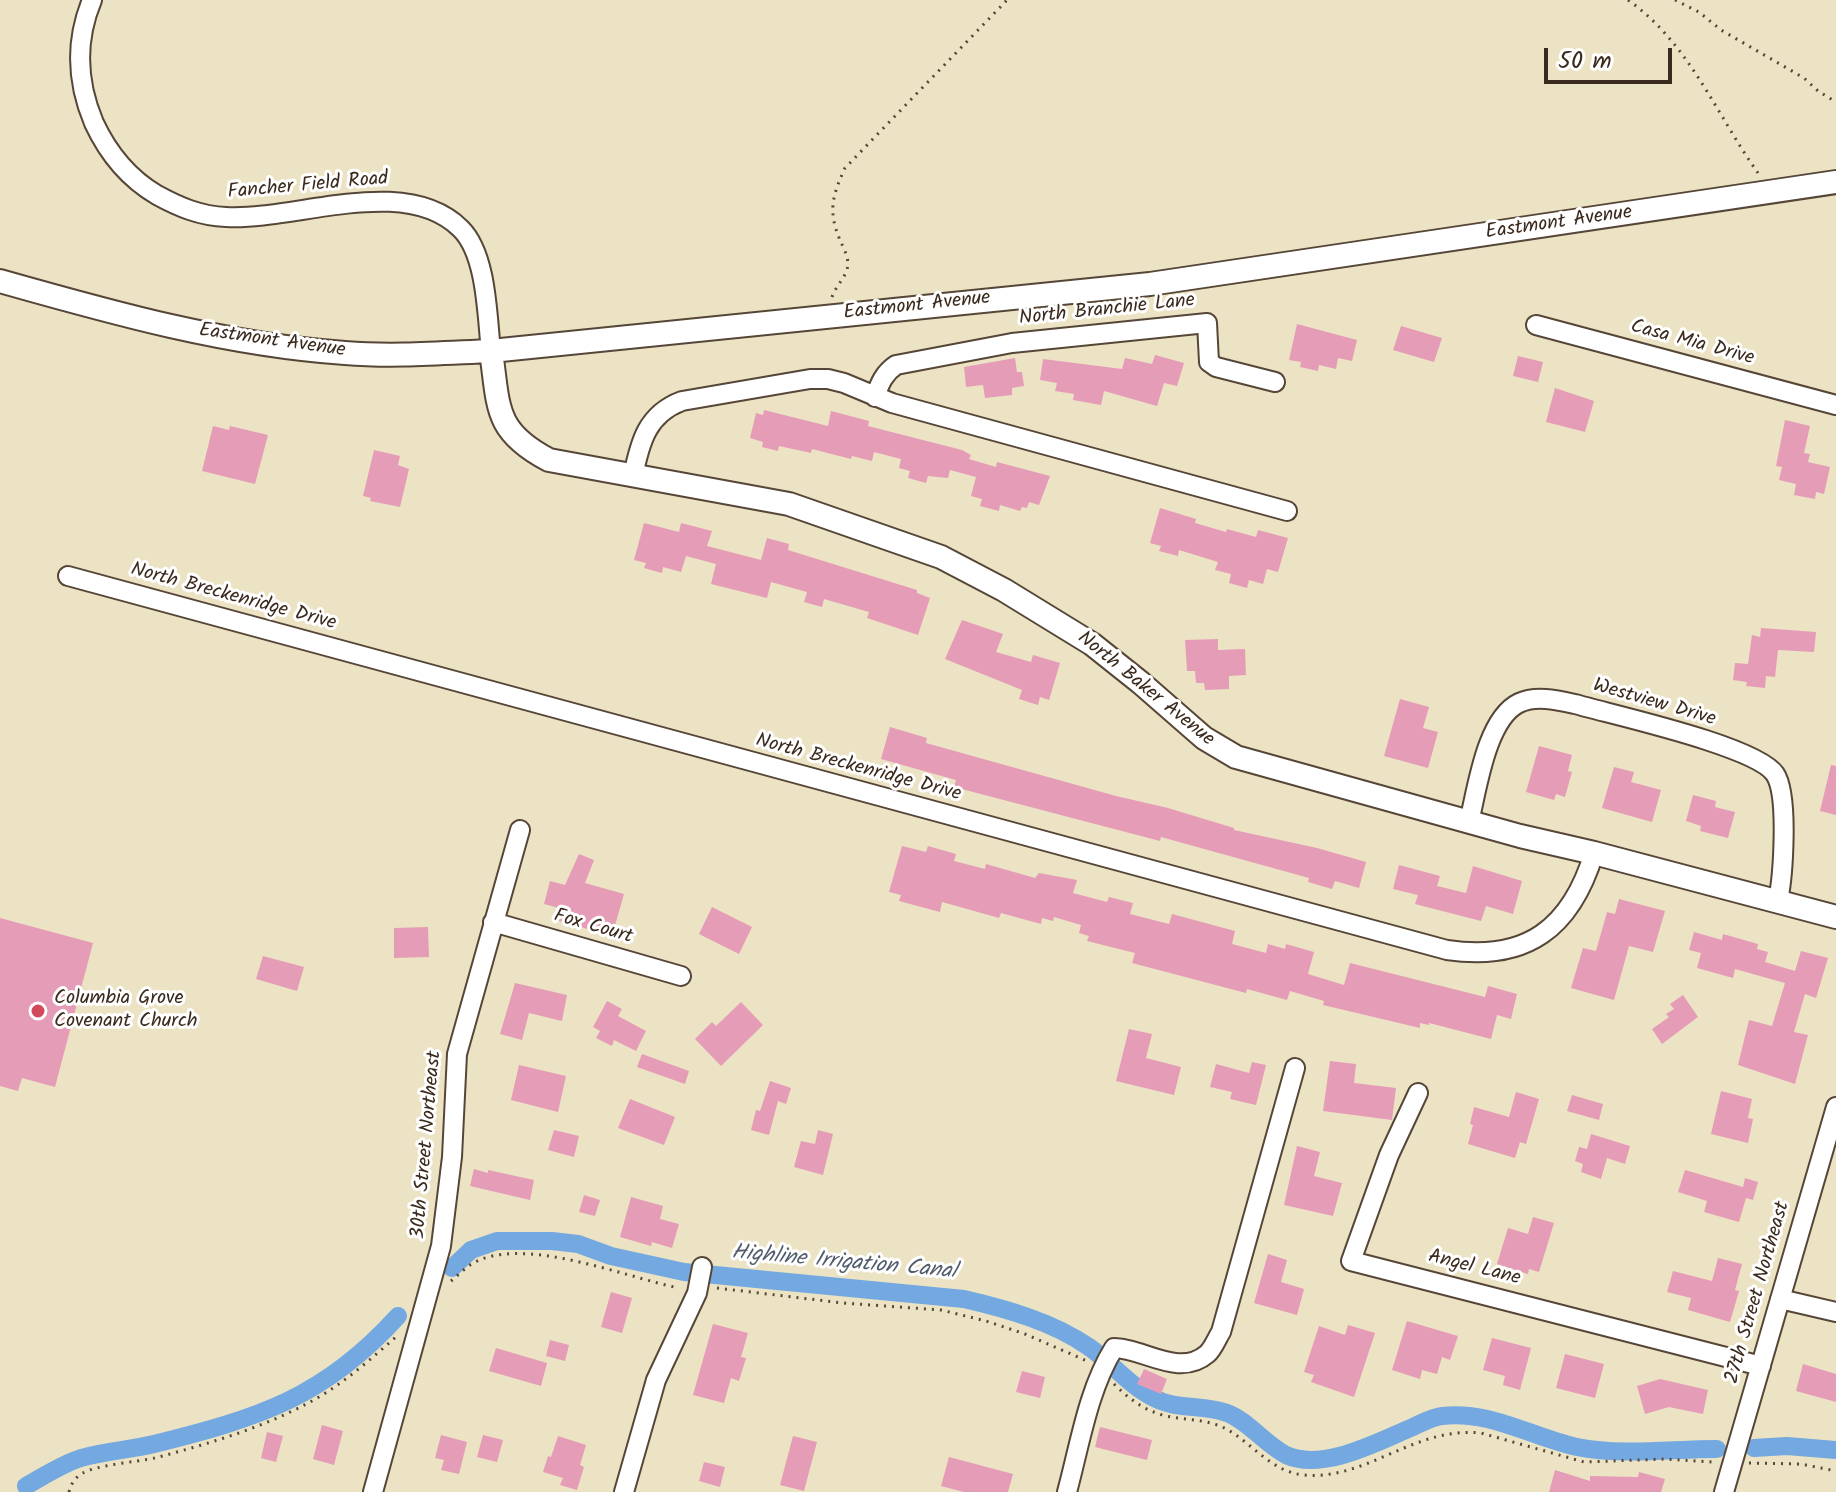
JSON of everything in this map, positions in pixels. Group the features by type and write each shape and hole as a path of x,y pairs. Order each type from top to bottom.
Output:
{"main road":[{"name":"Eastmont Avenue","path":"4,282 167,327 306,350 383,355 491,351 1150,284 1836,182"},
{"name":"North Baker Avenue","path":"491,351 499,405 507,428 523,447 549,460 789,504 941,557 1017,597 1092,644 1221,751 1250,763 1836,917"}],"street":[{"name":"Fancher Field Road","path":"92,0 80,40 80,73 86,104 99,135 117,163 147,189 178,206 202,214 252,216 381,202 402,202 436,213 461,229 477,255 491,351"},
{"name":"North Branchie Lane","path":"875,397 881,380 896,365 1024,341 1207,323 1209,362 1216,367 1275,382"},
{"name":"Casa Mia Drive","path":"1536,325 1836,405"},
{"path":"633,476 640,441 646,429 669,406 682,401 810,379 828,379 875,397 1287,511"},
{"name":"North Breckenridge Drive","path":"68,576 1447,950 1474,954 1532,942 1556,923 1577,896 1594,853"},
{"name":"Westview Drive","path":"1469,822 1492,733 1505,713 1519,703 1534,700 1551,699 1575,704 1733,749 1764,764 1775,775 1781,789 1783,860 1778,901"},
{"name":"30th Street Northeast","path":"373,1492 441,1246 448,1200 457,1054 520,830"},
{"name":"Fox Court","path":"493,922 681,976"},
{"path":"1067,1492 1102,1372 1114,1348 1131,1348 1159,1361 1186,1363 1207,1354 1221,1332 1295,1068"},
{"name":"Angel Lane","path":"1418,1093 1389,1155 1351,1261 1761,1366"},
{"name":"27th Street Northeast","path":"1724,1492 1836,1107"},
{"path":"624,1492 656,1380 697,1293 702,1267"},
{"path":"1780,1299 1836,1312"}],"path":[{"path":"831,316 832,294 844,279 848,267 832,210 845,168 1007,0"},
{"path":"1628,0 1684,56 1772,192"},
{"path":"1675,0 1804,78 1836,102"},
{"path":"69,1492 72,1483 82,1473 194,1447 262,1424 312,1401 365,1364 425,1312 443,1288 472,1264 511,1253 554,1257 697,1293 712,1287 843,1303 941,1310 986,1321 1085,1359 1142,1407 1164,1416 1204,1421 1223,1427 1267,1460 1302,1475 1341,1471 1429,1437 1464,1431 1584,1462 1665,1459 1801,1464 1836,1471"}],"building":[{"path":"1297,324 1357,340 1352,361 1338,358 1336,369 1319,365 1318,371 1300,367 1301,362 1289,360"},
{"path":"1401,326 1442,338 1434,362 1393,350"},
{"path":"1155,355 1184,363 1177,386 1164,383 1157,406 1104,391 1101,405 1073,400 1074,394 1055,391 1057,383 1040,380 1043,359 1122,369 1125,358 1152,364"},
{"path":"1518,356 1543,362 1538,382 1513,376"},
{"path":"1015,358 1024,386 1012,388 1012,395 985,398 983,385 966,387 964,367"},
{"path":"1555,388 1594,401 1585,432 1546,422"},
{"path":"764,410 828,426 831,411 869,421 868,426 962,450 971,455 969,459 996,467 997,462 1050,476 1039,505 1029,502 1027,508 1022,507 1020,511 1000,505 999,511 980,506 982,499 971,496 976,477 950,470 948,478 928,476 926,483 908,478 910,471 899,468 901,459 874,452 872,461 812,449 811,453 779,446 778,451 762,447 763,442 750,438 756,413 763,415"},
{"path":"1785,420 1810,426 1804,453 1810,454 1808,462 1830,467 1824,494 1816,492 1815,499 1794,495 1796,484 1779,480 1782,467 1776,466"},
{"path":"213,426 229,430 230,426 268,435 255,484 202,471"},
{"path":"374,450 400,456 398,465 409,469 400,507 370,501 371,498 363,496"},
{"path":"1160,508 1226,532 1227,529 1256,537 1258,530 1288,538 1278,572 1267,569 1263,584 1249,580 1247,588 1229,583 1231,574 1215,570 1218,562 1179,550 1178,556 1159,551 1161,546 1150,543"},
{"path":"644,523 679,532 681,523 712,531 707,546 761,560 767,538 789,544 788,550 917,590 917,593 930,598 918,635 867,618 869,612 824,599 822,607 804,602 807,592 771,582 767,598 711,584 716,564 686,556 681,572 663,567 662,573 644,568 646,563 634,560"},
{"path":"962,620 1003,634 996,652 1031,662 1033,655 1060,663 1049,700 1040,697 1038,705 1019,699 1022,690 945,659"},
{"path":"1761,628 1816,632 1814,652 1778,650 1775,677 1766,676 1765,688 1746,686 1747,682 1733,680 1735,663 1748,664 1752,635 1760,637"},
{"path":"1218,639 1218,650 1245,649 1246,675 1229,676 1229,689 1205,690 1204,683 1196,683 1195,671 1187,671 1185,640"},
{"path":"1400,699 1429,707 1423,728 1438,732 1428,768 1384,756"},
{"path":"890,727 927,738 926,743 1168,808 1234,830 1366,862 1359,888 1335,881 1332,889 1308,882 1309,878 1161,837 1160,841 954,787 956,780 881,759"},
{"path":"1539,746 1572,755 1568,771 1572,772 1565,797 1556,794 1554,800 1526,792"},
{"path":"1831,765 1836,766 1836,815 1820,811"},
{"path":"1614,767 1634,772 1631,782 1661,790 1652,822 1602,808"},
{"path":"1693,795 1716,801 1715,807 1735,812 1728,838 1700,831 1701,826 1686,821"},
{"path":"902,846 926,852 928,846 956,854 954,861 985,869 986,864 1035,878 1039,873 1077,880 1073,893 1107,902 1109,897 1133,903 1130,914 1169,924 1172,914 1235,931 1232,944 1266,953 1268,944 1285,949 1286,944 1314,952 1308,974 1344,985 1350,963 1485,997 1488,986 1517,994 1511,1019 1497,1015 1491,1039 1429,1023 1420,1023 1420,1028 1323,1005 1324,1001 1290,991 1287,1000 1247,989 1246,993 1132,963 1135,953 1087,941 1089,936 1079,933 1081,925 1054,917 1053,921 1042,918 1041,924 1001,913 999,918 942,902 940,912 899,901 901,895 889,892"},
{"path":"579,854 594,860 585,883 624,894 612,936 556,920 559,908 544,904 550,881 565,885"},
{"path":"1399,865 1440,876 1437,886 1466,893 1473,866 1522,881 1513,914 1486,906 1481,921 1415,904 1418,895 1393,889"},
{"path":"1619,899 1665,911 1653,952 1629,946 1614,1000 1571,988 1583,948 1596,951 1607,912 1615,914"},
{"path":"712,907 752,927 739,954 699,934"},
{"name":"Columbia Grove Covenant Church","path":"0,918 93,943 55,1087 22,1078 18,1091 0,1086"},
{"path":"428,927 429,957 394,958 394,928"},
{"path":"1694,932 1722,940 1723,934 1758,944 1757,949 1768,952 1765,962 1795,971 1801,951 1828,958 1816,998 1805,994 1794,1032 1808,1035 1795,1084 1738,1065 1749,1020 1772,1026 1785,983 1735,969 1733,978 1697,968 1701,953 1689,950"},
{"path":"263,956 304,967 297,991 256,979"},
{"path":"515,983 567,995 562,1021 529,1013 522,1040 500,1034"},
{"path":"1683,995 1698,1017 1662,1044 1652,1029 1669,1017 1666,1014 1674,1009 1670,1004"},
{"path":"607,1001 622,1009 618,1016 646,1031 636,1051 614,1040 612,1046 596,1038 600,1031 593,1027"},
{"path":"741,1002 763,1025 721,1066 695,1039 712,1022 716,1026"},
{"path":"1129,1029 1152,1034 1146,1058 1181,1067 1174,1095 1116,1081"},
{"path":"642,1054 689,1071 685,1084 637,1067"},
{"path":"1330,1061 1356,1064 1354,1083 1396,1088 1392,1120 1323,1111"},
{"path":"1252,1062 1266,1065 1256,1105 1230,1099 1232,1092 1210,1087 1216,1064 1249,1073"},
{"path":"519,1065 566,1076 558,1112 511,1100"},
{"path":"770,1081 791,1088 786,1104 778,1101 769,1135 751,1130 756,1110 760,1111"},
{"path":"1721,1091 1752,1099 1748,1118 1753,1119 1748,1143 1711,1134"},
{"path":"1516,1092 1539,1099 1526,1144 1520,1142 1515,1158 1468,1144 1474,1107 1509,1117"},
{"path":"1572,1095 1603,1104 1599,1120 1567,1111"},
{"path":"630,1099 675,1117 664,1145 618,1128"},
{"path":"554,1130 579,1136 574,1157 548,1150"},
{"path":"818,1130 833,1134 823,1175 794,1167 801,1141 815,1144"},
{"path":"1591,1134 1630,1146 1625,1164 1607,1158 1601,1179 1581,1172 1583,1164 1575,1161 1579,1147 1587,1149"},
{"path":"1297,1146 1320,1152 1314,1176 1342,1183 1333,1216 1284,1205"},
{"path":"474,1169 534,1180 530,1200 470,1186"},
{"path":"1685,1170 1743,1187 1745,1178 1758,1182 1753,1200 1746,1198 1739,1222 1704,1212 1707,1201 1678,1192"},
{"path":"584,1195 600,1200 595,1216 579,1212"},
{"path":"631,1197 663,1206 660,1219 679,1224 672,1248 620,1237"},
{"path":"1533,1217 1554,1223 1539,1272 1529,1269 1528,1274 1497,1264 1508,1228 1528,1234"},
{"path":"1268,1254 1287,1260 1281,1282 1304,1289 1297,1315 1254,1303"},
{"path":"1718,1258 1742,1264 1735,1290 1739,1291 1730,1322 1688,1310 1691,1298 1667,1292 1673,1271 1712,1281"},
{"path":"611,1292 632,1298 622,1333 601,1327"},
{"path":"1407,1321 1458,1336 1450,1360 1442,1357 1437,1374 1422,1370 1420,1379 1392,1370"},
{"path":"713,1324 748,1333 741,1357 746,1358 739,1381 731,1378 724,1403 693,1395"},
{"path":"1348,1325 1375,1333 1354,1397 1311,1382 1314,1375 1304,1372 1319,1326 1345,1335"},
{"path":"1492,1338 1531,1348 1520,1390 1503,1385 1505,1376 1483,1370"},
{"path":"550,1340 569,1345 565,1361 546,1356"},
{"path":"496,1348 547,1363 541,1386 489,1371"},
{"path":"1565,1354 1604,1364 1595,1398 1556,1388"},
{"path":"1803,1364 1836,1374 1836,1402 1796,1391"},
{"path":"1144,1369 1167,1379 1161,1394 1137,1384"},
{"path":"1022,1371 1045,1377 1040,1398 1016,1392"},
{"path":"1660,1379 1708,1390 1703,1414 1669,1407 1645,1414 1637,1386"},
{"path":"322,1425 343,1431 334,1465 313,1459"},
{"path":"1100,1427 1152,1440 1147,1460 1095,1447"},
{"path":"267,1432 283,1436 276,1462 261,1458"},
{"path":"441,1435 467,1442 459,1474 441,1470 444,1460 435,1458"},
{"path":"483,1435 503,1440 497,1462 477,1457"},
{"path":"558,1436 586,1445 577,1490 560,1485 563,1478 543,1472"},
{"path":"793,1436 817,1442 804,1491 780,1485"},
{"path":"949,1457 1013,1474 1008,1492 964,1492 941,1486"},
{"path":"704,1462 725,1467 720,1487 699,1481"},
{"path":"1555,1470 1590,1481 1590,1476 1638,1477 1639,1472 1665,1479 1661,1492 1549,1492"}],"waterway":[{"name":"Highline Irrigation Canal","path":"452,1268 471,1250 497,1241 552,1241 578,1244 611,1256 684,1272 964,1299 1013,1312 1060,1330 1089,1347 1137,1388 1156,1399 1173,1405 1227,1413 1279,1451 1301,1459 1317,1460 1351,1453 1435,1418 1460,1415 1494,1421 1560,1443 1594,1450 1717,1449"},
{"name":"Highline Irrigation Canal","path":"26,1486 81,1458 145,1446 226,1425 287,1401 343,1367 398,1316"},
{"name":"Highline Irrigation Canal","path":"1754,1448 1787,1446 1836,1450"}],"place":[{"name":"Columbia Grove Covenant Church","path":"38,1011"}]}
